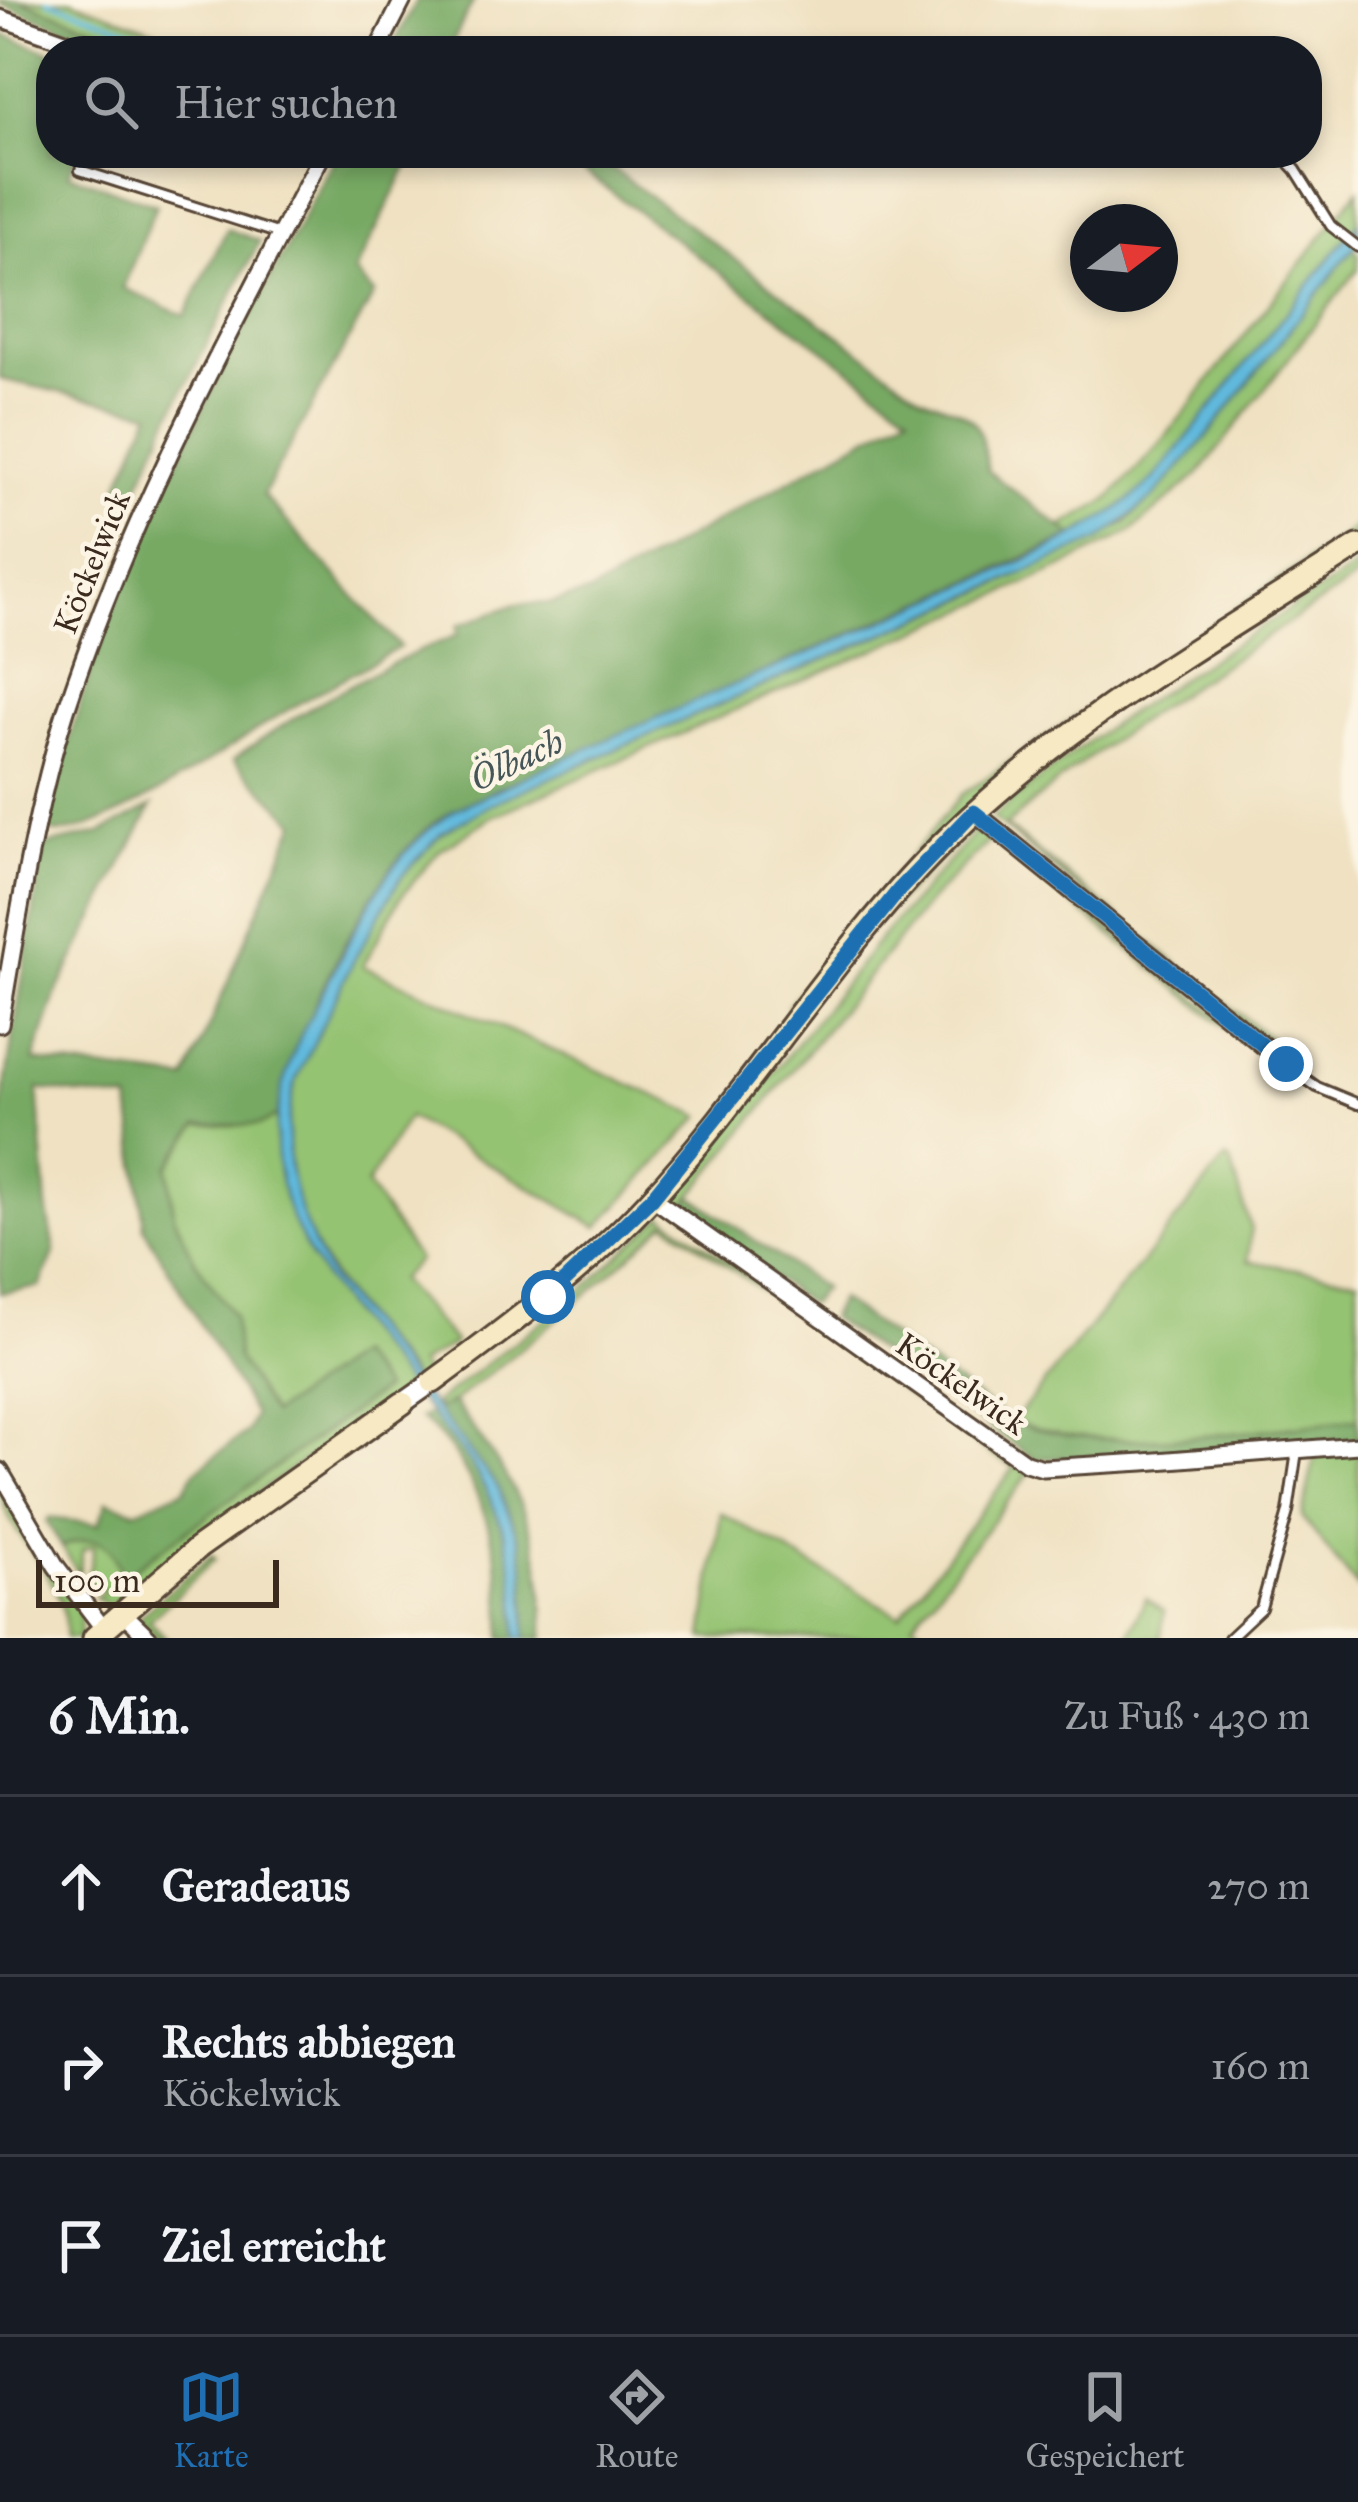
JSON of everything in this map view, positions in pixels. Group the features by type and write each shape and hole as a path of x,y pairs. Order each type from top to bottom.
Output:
{"main road":[{"path":"433,1382 548,1297 652,1198 899,890 974,812 1069,736 1358,546"},
{"path":"98,1633 198,1548 403,1403"}],"street":[{"path":"385,36 403,0"},
{"path":"0,18 51,36"},
{"name":"Köckelwick","path":"0,1024 37,825 65,714 96,624 177,433 315,168"},
{"path":"974,812 1286,1064"},
{"name":"Köckelwick","path":"652,1198 1026,1463 1043,1468 1358,1445"},
{"path":"403,1403 433,1382"},
{"path":"0,1471 98,1633"},
{"path":"121,1611 149,1638"}],"lane":[{"path":"81,168 281,234"},
{"path":"1294,168 1330,226 1358,247"},
{"path":"1286,1064 1317,1087 1358,1105"},
{"path":"1229,1638 1261,1608 1288,1512 1298,1449"}],"green space":[{"path":"0,0 19,0 119,36 89,36 0,4"},
{"path":"19,0 71,0 171,36 119,36"},
{"path":"417,0 474,0 456,36 398,36"},
{"path":"0,34 36,47 36,168 71,168 69,174 156,205 123,288 185,316 227,229 260,241 170,416 130,506 115,494 151,412 0,379"},
{"path":"329,168 407,168 355,272 374,294 263,495 400,647 126,810 67,832 47,831 97,653 130,567 208,399"},
{"path":"579,168 611,168 921,396 971,419 981,437 988,471 1073,536 503,786 438,820 407,849 336,960 298,1046 277,1116 260,1125 198,1125 168,1167 174,1216 195,1261 234,1317 237,1357 272,1414 356,1355 384,1389 121,1578 114,1556 102,1543 84,1540 62,1547 49,1518 99,1524 107,1501 135,1511 185,1489 195,1471 247,1432 254,1415 144,1228 130,1101 38,1089 55,1251 40,1287 0,1293 0,1116 44,846 100,833 152,806 57,992 34,1061 186,1080 296,822 233,760 341,690 458,635 457,626 516,604 551,603 592,592 909,413"},
{"path":"1358,190 1358,223 1155,478 1128,504 1073,536 1062,526 1109,499 1160,444"},
{"path":"1353,248 1358,253 1358,269 1199,474 1132,531 1061,568 491,817 438,852 400,898 363,966 701,1116 598,1227 408,1117 367,1185 418,1260 399,1280 455,1343 419,1364 427,1376 417,1383 360,1314 312,1240 289,1174 286,1128 295,1084 324,1013 364,936 423,851 459,822 499,800 1010,580 1126,523 1203,441"},
{"path":"1358,526 1358,537 1084,714 793,1007 788,1006 961,795"},
{"path":"1358,566 1358,577 1133,726 1006,826 1292,1056 1288,1061 992,818 1124,716"},
{"path":"978,829 985,829 1240,1032 1237,1036 991,839 930,900 680,1210 675,1198 881,937"},
{"path":"277,1116 277,1157 298,1230 337,1296 410,1388 244,1502 119,1602 106,1605 95,1597 105,1591 87,1580 94,1546 83,1549 79,1574 62,1547 85,1539 102,1542 114,1555 122,1577 384,1389 356,1355 272,1415 236,1357 234,1317 195,1261 174,1216 168,1167 198,1125 260,1125"},
{"path":"1226,1158 1251,1230 1248,1261 1358,1279 1358,1419 1136,1440 1050,1433 1013,1422"},
{"path":"692,1196 823,1288 809,1304 680,1210"},
{"path":"663,1215 1029,1474 913,1623 938,1638 703,1638 721,1513 900,1616 1015,1467 666,1222 589,1292 453,1402 439,1409 434,1404 579,1293"},
{"path":"839,1299 1012,1422 1050,1433 1136,1440 1183,1438 1358,1419 1358,1439 1035,1459 830,1318"},
{"path":"453,1402 494,1459 523,1511 540,1567 544,1638 502,1638 499,1578 486,1518 460,1463 420,1418"},
{"path":"1358,1447 1358,1588 1302,1517 1316,1451"},
{"path":"0,1483 75,1605 81,1617 80,1638 65,1638 58,1595 11,1521"},
{"path":"212,1555 215,1559 149,1620 166,1638 157,1638 139,1619 142,1614"},
{"path":"1146,1598 1164,1611 1161,1638 1127,1638"}],"water":[{"path":"1358,223 1358,242 1203,441 1153,498 1100,540 499,800 442,833 401,877 355,958 296,1080 289,1158 308,1232 332,1280 497,1486 519,1539 525,1571 526,1638 517,1638 508,1548 485,1487 313,1260 296,1229 277,1162 276,1125 293,1055 371,900 414,843 455,810 626,731 1010,567 1102,520 1155,478"}],"waterway":[{"path":"48,0 148,36"}],"route":[{"path":"548,1297 652,1198 899,890 974,812 1286,1064"}],"water label":[{"name":"Ölbach","path":"516,759"}]}
